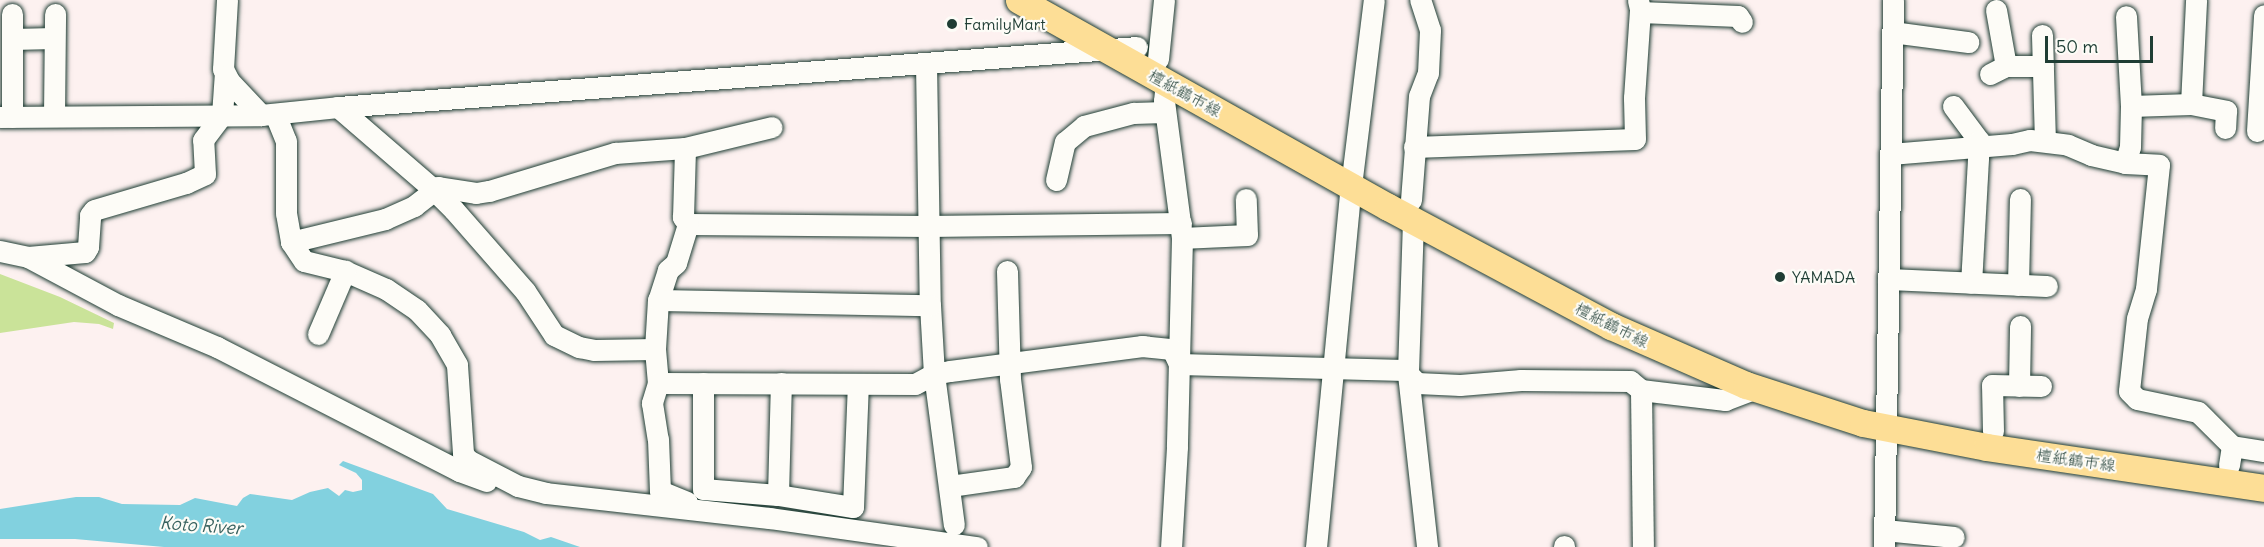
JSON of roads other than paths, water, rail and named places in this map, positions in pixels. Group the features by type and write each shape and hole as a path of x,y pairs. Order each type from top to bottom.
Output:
{"main road":[{"name":"檀紙鶴市線","path":"1020,0 1106,48 1153,62"},
{"name":"檀紙鶴市線","path":"1054,0 1153,62 1611,326 1677,357 1756,388 1808,407 1886,419 2230,455 2264,470"},
{"name":"檀紙鶴市線","path":"1412,211 1617,314 1684,345 1886,419 1987,447 2264,488"}],"street":[{"path":"28,257 85,252 88,247 90,215 94,210 186,183 205,174 203,140 222,115 225,76 223,44 227,0"},
{"path":"1164,0 1153,62 1165,112 1181,230 1177,447 1171,547"},
{"path":"1316,547 1352,177 1374,0"},
{"path":"1420,0 1430,30 1428,73 1419,96 1414,147 1408,374 1427,547"},
{"path":"1893,0 1884,539 1954,537"},
{"path":"2191,104 2196,0"},
{"path":"1414,147 1635,139 1634,98 1639,6 1738,16 1743,22"},
{"path":"1996,10 1998,70 2043,66"},
{"path":"54,116 55,14"},
{"path":"12,15 6,117 268,115 338,107 1106,48 1153,62"},
{"path":"2131,106 2191,104 2226,111 2219,126 2261,131 2264,15"},
{"path":"2125,163 2130,147 2131,106 2126,16"},
{"path":"1892,32 1968,42"},
{"path":"2042,35 2045,140"},
{"path":"12,39 54,38"},
{"path":"926,63 927,226 934,374 954,525"},
{"path":"225,76 268,115 286,141 286,213 291,242 304,261 345,271 394,295 417,310 440,335 457,365 463,454 468,460 518,486 546,493 770,518 977,547"},
{"path":"1953,106 1979,141 1971,283"},
{"path":"338,107 434,190 525,291 554,335 579,348 594,350 655,348"},
{"path":"1056,180 1065,142 1084,126 1133,113 1165,112"},
{"path":"291,242 385,219 414,206 438,188 476,193 489,191 615,153 685,148 772,127"},
{"path":"1890,154 1978,148 2045,140 2125,163 2159,165 2146,289 2137,318 2129,391 2137,399 2198,412 2230,455 2264,451"},
{"path":"685,148 683,217 687,224 676,262 668,270 658,300 655,348 658,382 652,403 658,439 660,491 687,502 692,509"},
{"path":"687,224 1181,230 1247,235 1246,199"},
{"path":"2018,285 2020,199"},
{"path":"0,251 28,257 118,305 217,347 459,471 503,488 518,486"},
{"path":"318,334 345,271"},
{"path":"950,486 1014,477 1021,467 1010,362 1007,271"},
{"path":"1888,279 2047,286"},
{"path":"658,300 930,305"},
{"path":"2019,386 2020,326"},
{"path":"658,382 915,384 934,374 1142,346 1172,349 1179,364"},
{"path":"1179,364 1404,370 1417,384 1460,385 1521,380 1630,381 1641,390 1725,400 1756,388"},
{"path":"703,383 703,489 778,495 853,507 858,384"},
{"path":"778,495 781,383"},
{"path":"1993,431 1992,385 2041,386"},
{"path":"1641,390 1643,547"}],"water":[{"name":"Koto River","path":"343,461 433,494 447,509 524,532 540,540 551,537 580,547 164,547 75,539 0,539 0,509 76,497 99,497 122,504 180,505 195,498 237,506 243,498 250,494 292,500 310,492 328,488 339,496 345,490 353,492 362,490 362,480 356,473 339,465"}],"place":[{"name":"FamilyMart","path":"952,24"},
{"name":"YAMADA","path":"1780,277"}]}
